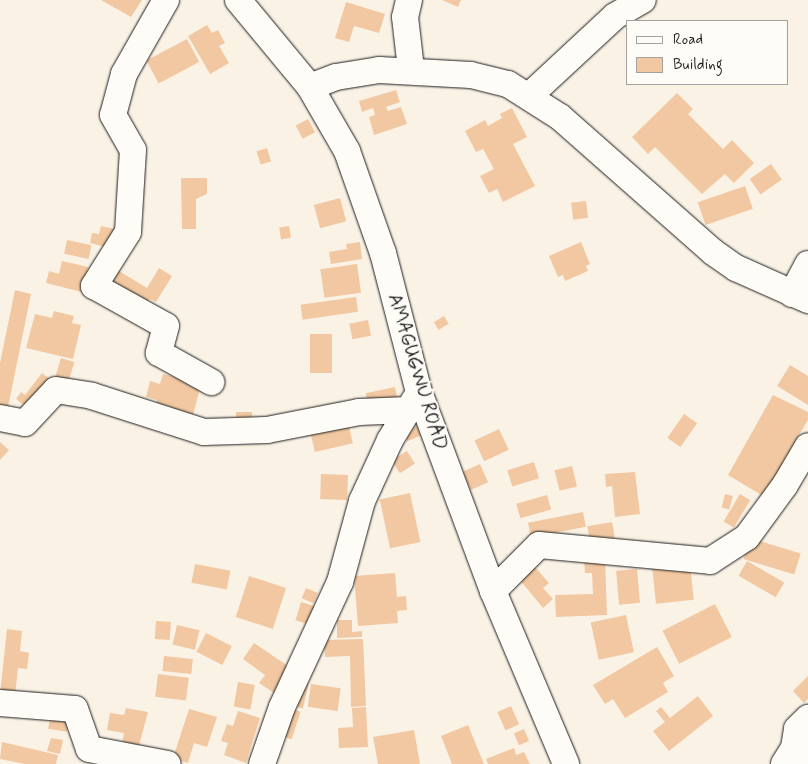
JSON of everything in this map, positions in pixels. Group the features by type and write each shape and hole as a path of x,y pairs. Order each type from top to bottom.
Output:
{"street":[{"path":"166,0 122,82 113,115 133,150 128,232 94,286 166,326 159,353 211,382"},
{"name":"AMAGUGWU ROAD","path":"238,0 310,87 328,114 364,194 414,401 566,764"},
{"path":"409,0 405,17 411,69"},
{"path":"530,96 615,16 643,0"},
{"path":"310,87 355,73 411,69 494,80 530,96 560,117 713,252 736,268 800,297 808,264"},
{"path":"0,418 25,423 56,390 92,396 204,432 267,430 414,401"},
{"path":"262,764 282,707 340,582 362,501 414,401"},
{"path":"493,591 539,545 710,561 747,538 785,486 808,446"},
{"path":"0,703 75,709 89,749 168,764"},
{"path":"795,756 797,729 808,718"}],"building":[{"path":"101,0 142,0 131,17"},
{"path":"442,0 461,0 458,7"},
{"path":"346,2 385,14 379,33 354,26 349,42 335,38"},
{"path":"207,25 212,33 218,30 225,43 219,46 229,63 210,74 188,36"},
{"path":"187,39 199,62 159,84 146,61"},
{"path":"396,90 400,102 386,107 388,111 401,107 407,124 374,135 369,117 375,115 373,108 362,112 359,101"},
{"path":"677,93 693,109 688,114 723,149 732,140 754,163 734,183 725,174 702,194 655,147 648,154 632,137"},
{"path":"512,108 527,137 513,144 535,186 503,202 497,189 489,193 480,176 494,169 483,149 476,152 465,131 485,120 488,126 502,118 500,114"},
{"path":"308,119 315,132 303,139 296,126"},
{"path":"267,148 271,161 261,165 256,151"},
{"path":"771,164 782,180 761,194 750,179"},
{"path":"181,178 207,178 207,194 196,199 196,229 182,229"},
{"path":"745,186 753,209 706,225 698,202"},
{"path":"340,198 346,221 320,228 314,205"},
{"path":"586,201 588,218 573,220 571,203"},
{"path":"101,226 119,230 114,249 90,243 92,233 99,234"},
{"path":"289,226 291,238 281,239 279,228"},
{"path":"67,240 91,245 89,259 64,254"},
{"path":"360,242 362,259 331,264 329,252 347,249 346,244"},
{"path":"581,242 590,264 586,266 588,271 565,281 563,275 558,277 549,256"},
{"path":"62,261 88,267 82,292 46,283 49,271 59,274"},
{"path":"357,264 361,293 324,298 320,269"},
{"path":"159,268 172,276 156,302 149,299 146,305 111,285 119,271 147,288"},
{"path":"15,290 31,294 7,412 0,411 0,363"},
{"path":"356,297 358,312 303,320 301,305"},
{"path":"54,311 74,316 72,323 81,325 73,359 26,348 35,314 52,318"},
{"path":"444,316 449,324 439,330 434,322"},
{"path":"368,320 371,336 352,339 349,324"},
{"path":"310,334 332,334 332,373 310,373"},
{"path":"61,358 74,362 69,381 55,377"},
{"path":"790,365 808,376 808,405 777,386"},
{"path":"42,373 50,379 28,408 16,399 21,392 25,395"},
{"path":"163,374 201,384 192,419 155,410 157,400 146,397 150,381 160,384"},
{"path":"395,387 398,401 369,407 366,393"},
{"path":"773,395 808,412 808,420 790,450 797,455 790,469 782,465 763,496 728,475"},
{"path":"236,412 252,412 252,430 236,430"},
{"path":"684,414 697,423 680,447 667,438"},
{"path":"347,418 353,443 315,452 309,427"},
{"path":"417,426 421,435 407,441 403,432"},
{"path":"499,429 509,450 484,461 475,440"},
{"path":"0,442 9,450 0,460"},
{"path":"407,451 415,464 400,473 392,461"},
{"path":"534,462 539,478 512,486 507,470"},
{"path":"480,464 488,482 471,490 463,472"},
{"path":"572,466 577,486 560,491 555,470"},
{"path":"635,472 640,514 615,517 612,486 606,487 605,474"},
{"path":"321,474 348,475 347,500 320,499"},
{"path":"410,493 420,542 390,548 380,499"},
{"path":"725,494 733,496 729,510 722,508"},
{"path":"740,494 750,500 734,528 724,521"},
{"path":"547,495 551,509 520,518 516,504"},
{"path":"583,512 586,527 531,537 528,523"},
{"path":"612,522 615,539 590,543 587,526"},
{"path":"750,538 801,553 794,575 744,559"},
{"path":"605,558 607,615 556,617 555,595 593,594 592,573 585,573 584,559"},
{"path":"747,561 784,582 776,597 738,576"},
{"path":"195,564 230,571 227,590 191,583"},
{"path":"690,564 694,600 656,604 652,568"},
{"path":"534,566 549,583 543,588 553,599 543,608 519,579"},
{"path":"637,569 640,603 619,605 616,571"},
{"path":"395,573 397,597 406,596 407,610 397,611 398,623 358,626 354,576"},
{"path":"249,576 286,588 273,629 236,617"},
{"path":"306,588 318,593 314,603 302,598"},
{"path":"301,602 317,607 312,625 295,620"},
{"path":"715,604 732,637 679,664 662,631"},
{"path":"626,615 634,652 599,660 591,622"},
{"path":"337,620 352,620 352,632 362,631 362,637 337,638"},
{"path":"156,621 171,622 170,640 155,639"},
{"path":"177,625 199,630 195,650 173,644"},
{"path":"7,629 22,631 20,651 29,653 27,669 18,668 15,696 0,694"},
{"path":"206,633 232,646 222,665 196,652"},
{"path":"363,639 366,706 351,707 350,656 325,657 324,640"},
{"path":"254,643 291,668 274,693 259,683 265,675 243,659"},
{"path":"657,647 674,676 663,683 668,692 625,718 613,699 605,704 593,685"},
{"path":"164,656 193,659 191,674 162,671"},
{"path":"158,674 189,678 186,701 155,697"},
{"path":"808,676 808,699 804,703 793,691"},
{"path":"300,681 309,683 303,708 294,706"},
{"path":"238,682 255,685 250,710 234,707"},
{"path":"311,684 341,688 338,711 308,707"},
{"path":"698,696 713,716 669,751 653,731 665,722 656,711 661,707 670,718"},
{"path":"511,706 519,724 505,730 497,712"},
{"path":"366,707 368,747 339,748 338,728 353,727 352,708"},
{"path":"126,708 148,712 137,753 121,750 124,733 107,730 110,713 124,715"},
{"path":"189,709 217,717 207,747 194,743 188,763 173,758"},
{"path":"292,709 301,712 292,739 283,737"},
{"path":"51,711 70,714 67,732 48,729"},
{"path":"238,711 260,718 246,763 224,755 228,743 221,741 227,724 233,726"},
{"path":"468,725 484,764 452,764 441,736"},
{"path":"524,729 529,741 519,745 514,733"},
{"path":"414,730 420,764 378,764 373,737"},
{"path":"51,738 63,740 60,754 47,751"},
{"path":"2,742 58,755 56,764 25,764 0,759"},
{"path":"514,748 516,755 524,752 530,764 488,764 486,759"}]}
